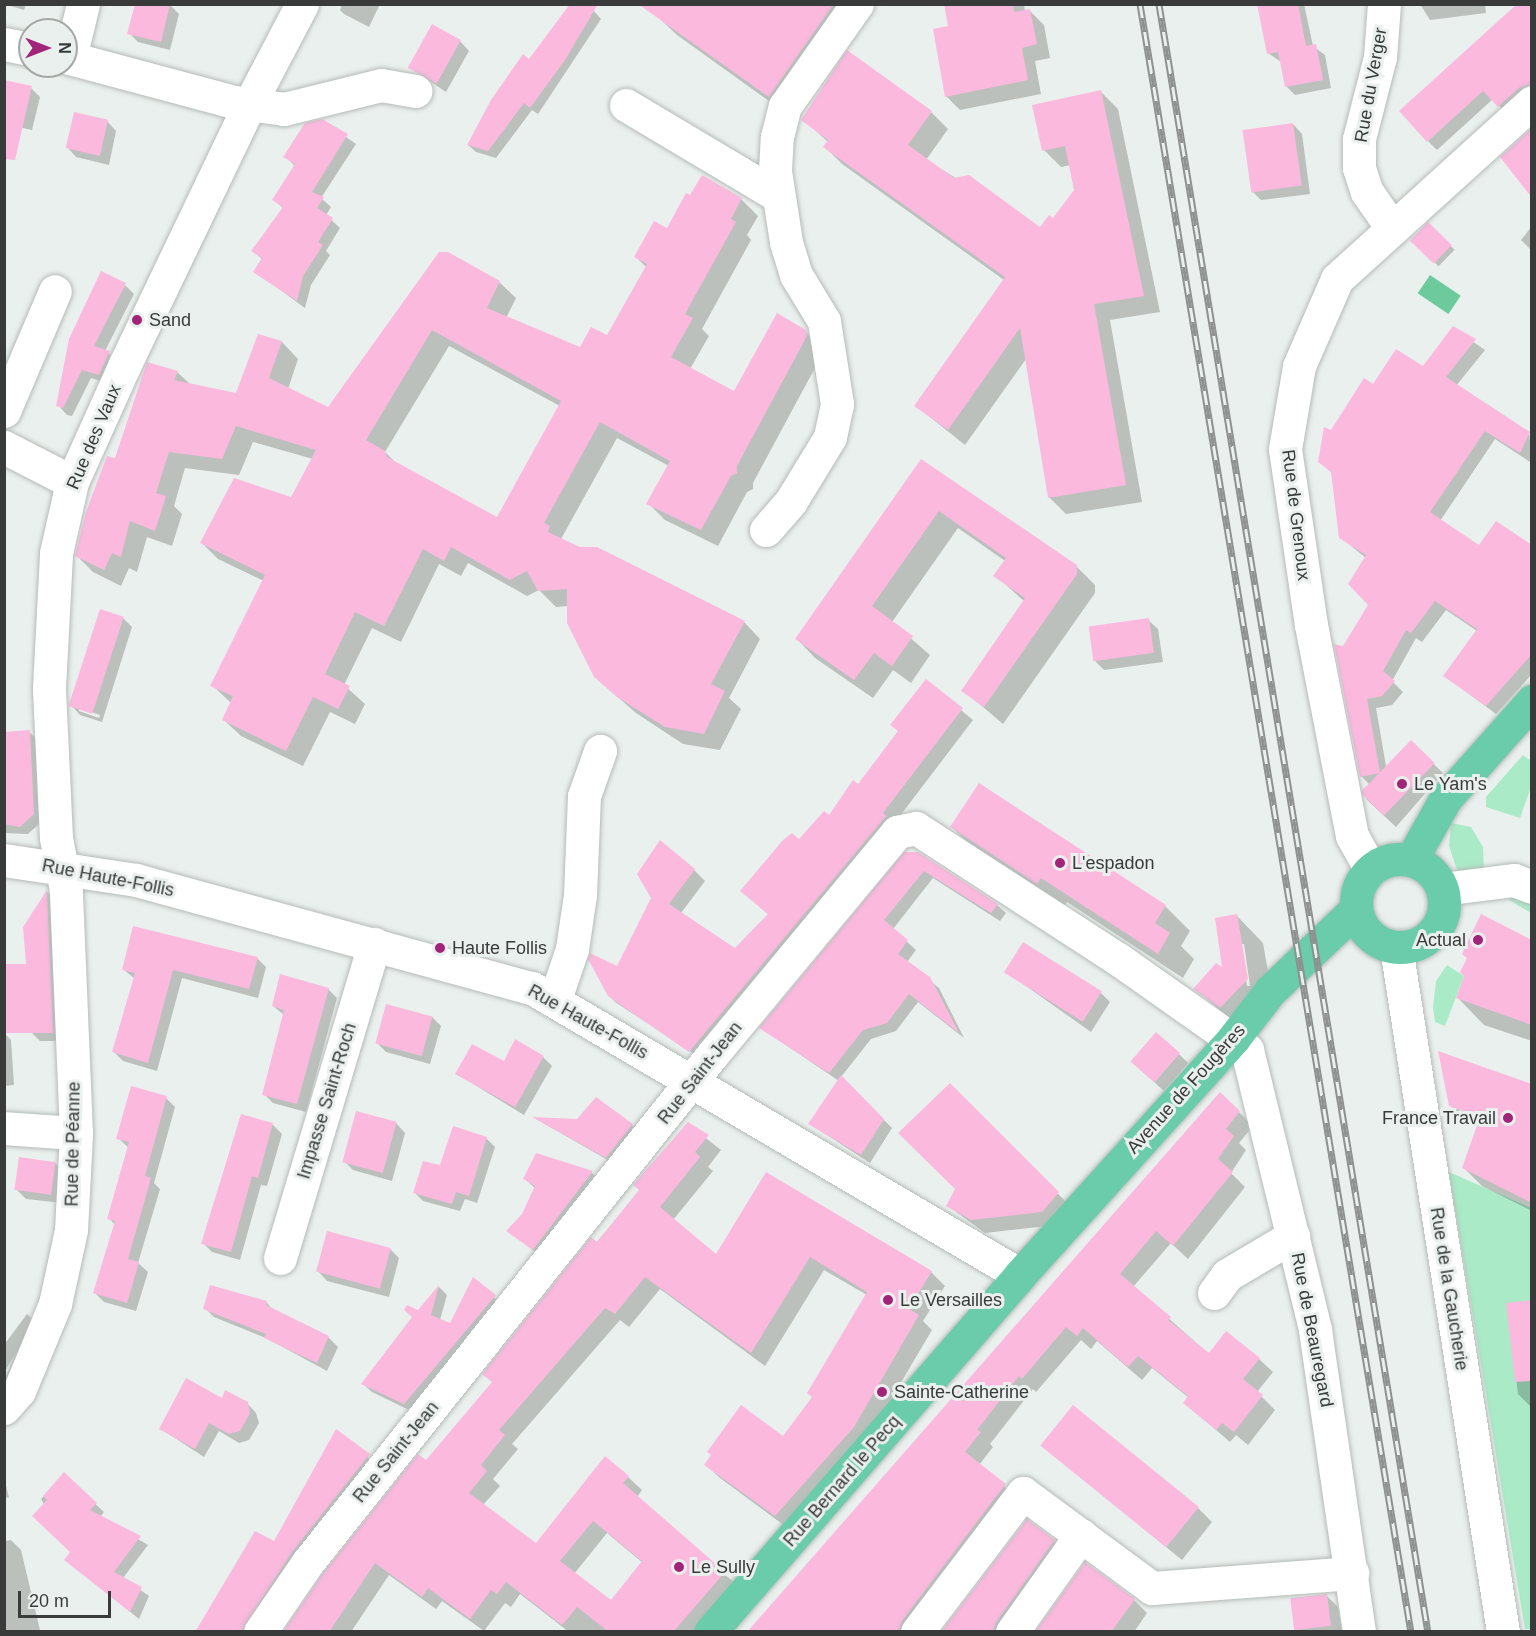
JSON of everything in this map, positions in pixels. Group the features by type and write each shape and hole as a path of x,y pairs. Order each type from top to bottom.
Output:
{"main road":[{"path":"1412,860 1446,798 1532,701"},
{"path":"1390,860 1412,860 1435,876 1442,889 1442,918 1424,941 1396,947 1374,939 1365,930 1356,909 1362,881 1371,870 1390,860"},
{"name":"Avenue de Fougères","path":"1020,1275 1233,1039 1270,992 1356,909"},
{"name":"Rue Bernard le Pecq","path":"710,1632 1020,1275"}],"street":[{"path":"78,22 83,4"},
{"name":"Rue des Vaux","path":"59,868 49,688 56,553 72,482 249,105 302,4"},
{"path":"766,530 791,501 830,437 837,404 824,321 796,275 777,195 777,137 785,106 856,4"},
{"name":"Rue du Verger","path":"1384,4 1380,57 1359,139 1359,168 1367,192 1392,228"},
{"path":"78,61 249,105 284,109 381,85 415,91"},
{"name":"Rue de Grenoux","path":"1371,870 1350,824 1311,625 1285,449 1299,366 1337,279 1532,102"},
{"path":"626,105 777,195"},
{"path":"4,411 54,291"},
{"name":"Rue des Vaux","path":"4,447 72,482"},
{"path":"555,999 572,949 579,905 584,796 600,751"},
{"name":"Rue Saint-Jean","path":"260,1632 308,1562 897,832 916,828 1128,965 1233,1039"},
{"name":"Rue Haute-Follis","path":"4,860 136,880 532,988 555,999 1020,1275"},
{"name":"Rue de Péanne","path":"4,1408 19,1391 55,1304 71,1230 76,1133 66,890 59,868"},
{"path":"1442,889 1514,880 1532,887"},
{"name":"Impasse Saint-Roch","path":"280,1258 374,944"},
{"name":"Rue de la Gaucherie","path":"1396,947 1503,1632"},
{"name":"Rue de Beauregard","path":"1233,1039 1247,1050 1315,1330 1359,1632"},
{"path":"4,1128 76,1133"},
{"path":"1214,1293 1227,1275 1293,1236"},
{"path":"917,1632 1023,1493 1152,1588 1352,1573"},
{"path":"1012,1632 1081,1535"}],"shaded area":[{"path":"1430,275 1461,296 1448,314 1418,293"},
{"path":"1523,755 1531,761 1531,787 1520,818 1486,807 1486,797"},
{"path":"1451,823 1471,827 1483,847 1484,872 1458,873 1449,846"},
{"path":"1515,886 1531,894 1531,913 1509,900"},
{"path":"1447,965 1464,976 1445,1026 1435,1022 1433,1007 1436,981"},
{"path":"1449,1172 1531,1208 1531,1629 1525,1629"}],"building":[{"path":"135,4 170,4 161,42 127,34"},
{"path":"570,4 598,4 565,60 530,108 524,103 488,151 467,145 491,100 523,54 529,59"},
{"path":"638,4 834,4 769,97"},
{"path":"944,4 1013,4 1014,12 1030,9 1037,44 1022,48 1028,80 945,97 933,29 948,26"},
{"path":"1257,4 1298,4 1306,46 1316,44 1323,80 1285,87 1278,52 1267,54"},
{"path":"1517,4 1532,4 1532,84 1519,88 1498,107 1483,91 1427,142 1399,111"},
{"path":"432,24 461,40 437,84 408,68"},
{"path":"847,50 932,111 908,145 954,178 969,175 1040,227 1049,215 1053,218 1074,190 1065,146 1042,151 1032,105 1101,90 1144,296 1094,304 1126,485 1048,498 1020,328 948,430 914,406 1005,277 823,147 828,140 801,120"},
{"path":"4,80 32,86 15,160 4,159"},
{"path":"74,112 108,120 100,156 66,148"},
{"path":"322,119 348,134 312,192 324,197 317,208 333,218 318,242 323,245 303,276 297,301 253,272 262,258 251,251 283,207 272,200 295,164 283,157 305,123"},
{"path":"1293,123 1302,185 1251,192 1242,130"},
{"path":"1532,128 1532,198 1500,157"},
{"path":"702,175 742,198 731,219 736,222 685,314 693,318 671,357 734,391 777,313 806,330 807,336 737,466 737,473 731,476 701,530 646,504 670,461 600,422 544,523 550,526 548,532 580,547 597,547 745,621 711,684 725,691 704,734 665,727 617,697 594,677 567,623 567,589 538,591 527,571 510,580 451,547 444,561 423,549 384,626 355,612 325,674 350,686 338,709 313,697 286,751 222,720 233,696 210,686 265,575 200,543 234,478 291,497 316,450 236,426 222,459 169,452 156,493 166,496 155,531 130,521 121,557 112,553 104,570 75,556 86,512 107,456 115,458 147,362 178,371 174,380 236,393 258,334 282,341 269,378 328,407 439,252 448,252 500,281 487,308 580,347 591,327 607,335 647,264 634,257 654,221 667,228 686,193 690,195","holes":["432,330 561,401 497,517 387,457 385,451 366,440"]},
{"path":"1428,222 1452,245 1434,264 1410,241"},
{"path":"101,271 126,283 94,346 110,351 99,375 82,370 63,408 56,406 69,339"},
{"path":"1453,326 1476,339 1446,377 1530,432 1520,453 1485,431 1430,512 1479,545 1496,521 1532,545 1532,654 1486,706 1443,676 1477,629 1435,601 1411,633 1406,630 1383,671 1395,681 1382,696 1367,699 1380,773 1360,777 1334,644 1343,646 1368,605 1348,584 1366,555 1339,538 1331,472 1318,462 1324,427 1331,430 1364,378 1373,384 1396,349 1423,366"},
{"path":"921,459 1077,565 1077,574 984,707 961,691 1025,598 993,576 1006,558 939,511 872,606 913,636 892,666 874,653 854,680 795,639"},
{"path":"100,609 124,617 92,714 68,706"},
{"path":"1149,618 1154,653 1093,661 1089,626"},
{"path":"926,679 963,708 883,813 887,816 689,1052 608,996 588,959 590,953 617,966 651,898 637,874 660,840 695,869 669,904 735,948 768,914 740,891 783,840 792,833 799,839 824,811 829,815 853,780 858,784 898,731 890,725"},
{"path":"30,730 34,814 20,827 4,824 4,732"},
{"path":"1411,740 1435,763 1384,815 1360,793"},
{"name":"L'espadon","path":"979,783 1166,905 1155,923 1170,933 1158,954 1041,878 1037,884 950,827"},
{"path":"904,852 918,852 998,904 991,913 924,871 884,920 908,940 898,954 930,977 959,1033 909,994 887,1023 863,1030 829,1073 759,1028"},
{"path":"47,890 53,1033 4,1033 4,964 26,964 23,927"},
{"path":"1237,914 1248,979 1220,1008 1193,989 1216,963 1222,967 1215,918"},
{"path":"1481,914 1532,940 1532,1025 1456,998 1464,976 1460,972 1467,958 1462,954"},
{"path":"133,926 258,957 249,989 173,970 148,1063 112,1052 135,973 122,970"},
{"path":"1023,942 1102,991 1083,1022 1004,973"},
{"path":"280,974 329,988 297,1104 262,1095 284,1010 272,1006"},
{"path":"386,1004 432,1016 422,1056 375,1044"},
{"path":"1156,1032 1180,1053 1155,1082 1130,1061"},
{"path":"515,1039 544,1056 515,1107 455,1074 472,1044 504,1061"},
{"path":"1438,1051 1532,1084 1532,1203 1462,1168 1480,1117 1449,1106"},
{"path":"841,1075 884,1119 861,1155 808,1124"},
{"path":"950,1083 1059,1192 1042,1212 971,1220 946,1206 955,1189 898,1133"},
{"path":"131,1086 167,1096 145,1176 151,1178 128,1259 139,1262 127,1303 93,1293 115,1221 107,1219 129,1142 116,1139"},
{"path":"1220,1092 1240,1111 1226,1129 1234,1136 1218,1159 1233,1172 1173,1246 1156,1231 1120,1274 1171,1317 1168,1320 1209,1353 1226,1331 1260,1358 1243,1379 1263,1395 1234,1432 1222,1423 1216,1430 1183,1403 1188,1396 1138,1356 1128,1367 1083,1328 1077,1336 1066,1327 1022,1379 1019,1376 977,1430 981,1432 965,1452 1006,1484 902,1621 899,1632 747,1632"},
{"path":"596,1097 633,1124 606,1158 532,1117 577,1119"},
{"path":"356,1111 397,1122 383,1173 342,1162"},
{"path":"241,1114 273,1123 258,1178 252,1176 231,1252 201,1244"},
{"path":"688,1122 709,1135 695,1152 700,1157 660,1207 716,1254 766,1172 932,1271 909,1309 919,1315 854,1427 775,1516 704,1465 711,1455 707,1452 741,1405 783,1436 812,1397 807,1393 867,1292 810,1257 751,1353 645,1277 615,1314 605,1308 499,1430 505,1435 481,1465 487,1471 469,1493 536,1543 605,1456 629,1476 623,1483 725,1572 673,1632 609,1632 577,1607 562,1625 506,1582 497,1594 491,1590 470,1619 428,1588 422,1597 375,1563 329,1632 283,1632 323,1573 418,1454 426,1460 492,1382 482,1374 591,1237 597,1242 639,1190 633,1185","holes":["593,1521 642,1561 611,1600 560,1561"]},
{"path":"453,1126 487,1137 469,1196 456,1192 452,1204 413,1193 423,1161 440,1165"},
{"path":"536,1153 593,1171 533,1250 506,1231 522,1214 535,1186 523,1179"},
{"path":"19,1157 56,1162 51,1195 14,1190"},
{"path":"327,1231 391,1248 380,1289 316,1272"},
{"path":"473,1277 496,1295 404,1404 361,1384 412,1317 404,1310 407,1305 418,1310 439,1285 431,1315 450,1323"},
{"path":"210,1285 267,1301 266,1305 329,1336 317,1363 264,1338 266,1334 203,1309"},
{"path":"1532,1300 1532,1381 1515,1382 1506,1303"},
{"path":"186,1378 222,1398 225,1390 248,1402 250,1413 240,1431 229,1434 209,1423 195,1449 159,1429"},
{"path":"1073,1405 1199,1507 1166,1547 1040,1445"},
{"path":"336,1429 370,1454 293,1551 241,1632 195,1632 255,1531 274,1541"},
{"path":"64,1472 97,1503 90,1510 141,1536 114,1572 142,1587 130,1612 64,1560 70,1552 32,1516 47,1500 43,1496"},
{"path":"1027,1519 1055,1540 997,1621 993,1632 941,1632"},
{"path":"1085,1562 1135,1599 1111,1632 1035,1632"},
{"path":"1327,1594 1331,1626 1294,1630 1290,1599"}],"railway":[{"path":"1140,4 1411,1632"},
{"path":"1159,4 1428,1632"}],"place":[{"name":"Sand","path":"137,320"},
{"name":"Le Yam's","path":"1402,784"},
{"name":"L'espadon","path":"1060,863"},
{"name":"Actual","path":"1478,940"},
{"name":"Haute Follis","path":"440,948"},
{"name":"France Travail","path":"1508,1118"},
{"name":"Le Versailles","path":"888,1300"},
{"name":"Sainte-Catherine","path":"882,1392"},
{"name":"Le Sully","path":"679,1567"}]}
